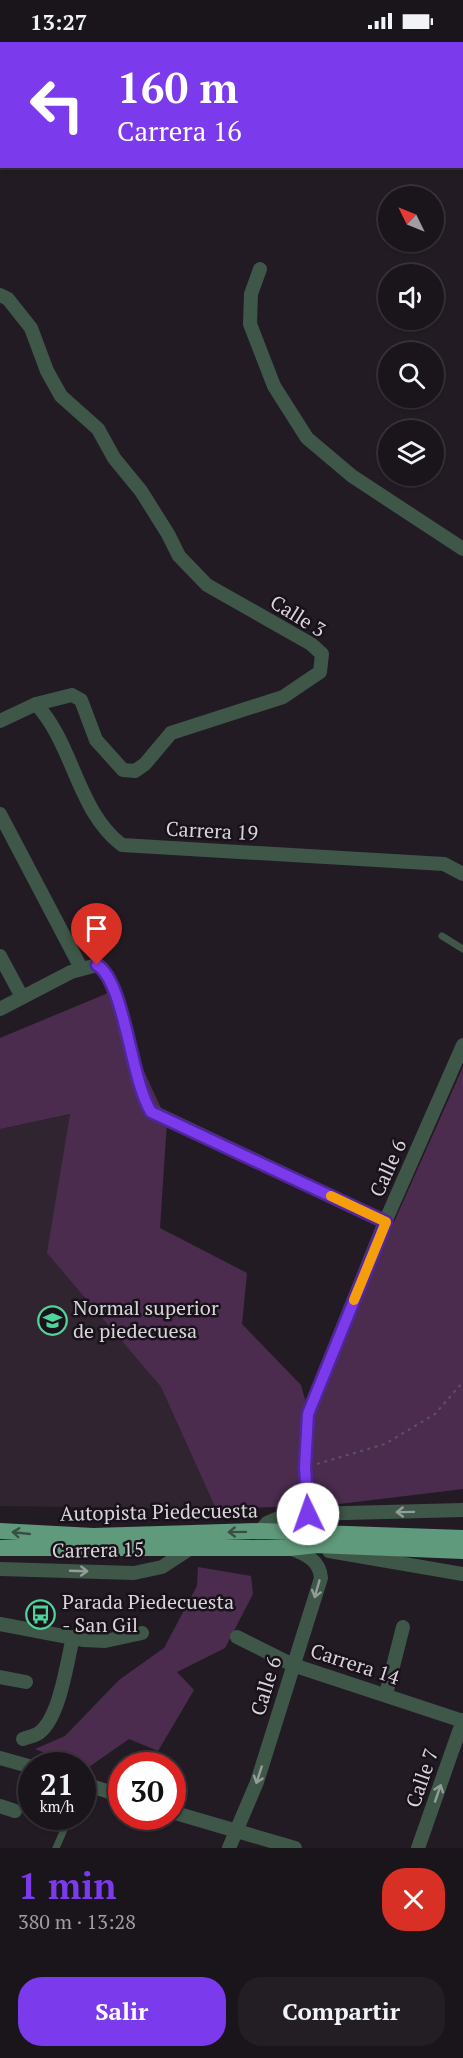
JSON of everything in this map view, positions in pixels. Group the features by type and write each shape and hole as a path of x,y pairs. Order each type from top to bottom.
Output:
{"highway":[{"name":"Autopista Piedecuesta","path":"0,1531 93,1536 260,1532 463,1538"},
{"name":"Autopista Piedecuesta","path":"0,1548 290,1548 316,1545 463,1551"}],"street":[{"path":"260,269 251,294 250,324 274,386 307,438 352,476 463,549"},
{"name":"Calle 3","path":"0,295 8,299 30,328 47,371 61,396 98,429 114,458 141,491 179,556 207,585 312,644 322,654 320,672 283,697 171,733 145,764 135,771 123,770 96,740 81,700 72,695 36,704 0,721"},
{"name":"Carrera 19","path":"36,704 58,732 101,826 122,845 444,864 463,874"},
{"path":"0,814 81,968"},
{"path":"0,956 22,997"},
{"path":"0,1009 81,968 97,965 108,976 143,1099 151,1112 386,1222"},
{"name":"Calle 6","path":"308,1514 305,1467 308,1414 386,1222 463,1045"},
{"path":"260,1532 267,1523 281,1517 308,1514 463,1510"},
{"path":"316,1545 331,1552 463,1574"},
{"name":"Carrera 15","path":"0,1569 134,1573 162,1567 191,1548"},
{"name":"Calle 6","path":"229,1848 257,1782 321,1578 317,1564 306,1554 290,1548"},
{"path":"0,1624 73,1638 105,1641 142,1633"},
{"path":"386,1694 403,1627"},
{"name":"Carrera 14","path":"237,1637 293,1665 463,1721"},
{"path":"23,1739 40,1732 51,1717 58,1699 73,1638"},
{"path":"0,1677 26,1682"},
{"name":"Calle 7","path":"418,1848 463,1721"},
{"path":"0,1758 18,1763"},
{"path":"0,1806 15,1811"},
{"path":"186,1816 236,1828 295,1848"}],"lane":[{"path":"442,936 463,949"},
{"path":"56,1848 64,1830"}],"path":[{"path":"305,1467 385,1444 435,1414 463,1382"}],"shaded area":[{"path":"108,993 167,1121 160,1228 247,1273 242,1324 301,1385 309,1413 463,1067 463,1489 331,1505 216,1509 161,1387 47,1253 70,1114 0,1129 0,1038"},
{"name":"Normal superior de piedecuesa","path":"70,1114 48,1253 161,1387 216,1509 0,1506 0,1129"},
{"path":"198,1567 251,1576 253,1594 225,1648 177,1672 194,1690 158,1751 129,1739 96,1762 96,1752 43,1752 35,1749 65,1736 119,1680 164,1648 197,1586"}],"slow traffic":[{"path":"331,1196 386,1222 354,1300"}],"place":[{"name":"Normal superior de piedecuesa","path":"52,1320"},
{"name":"Parada Piedecuesta - San Gil","path":"41,1614"}],"route":[{"path":"97,965 108,976 114,991 138,1085 151,1112 386,1222 308,1414 305,1467 308,1514"}]}
